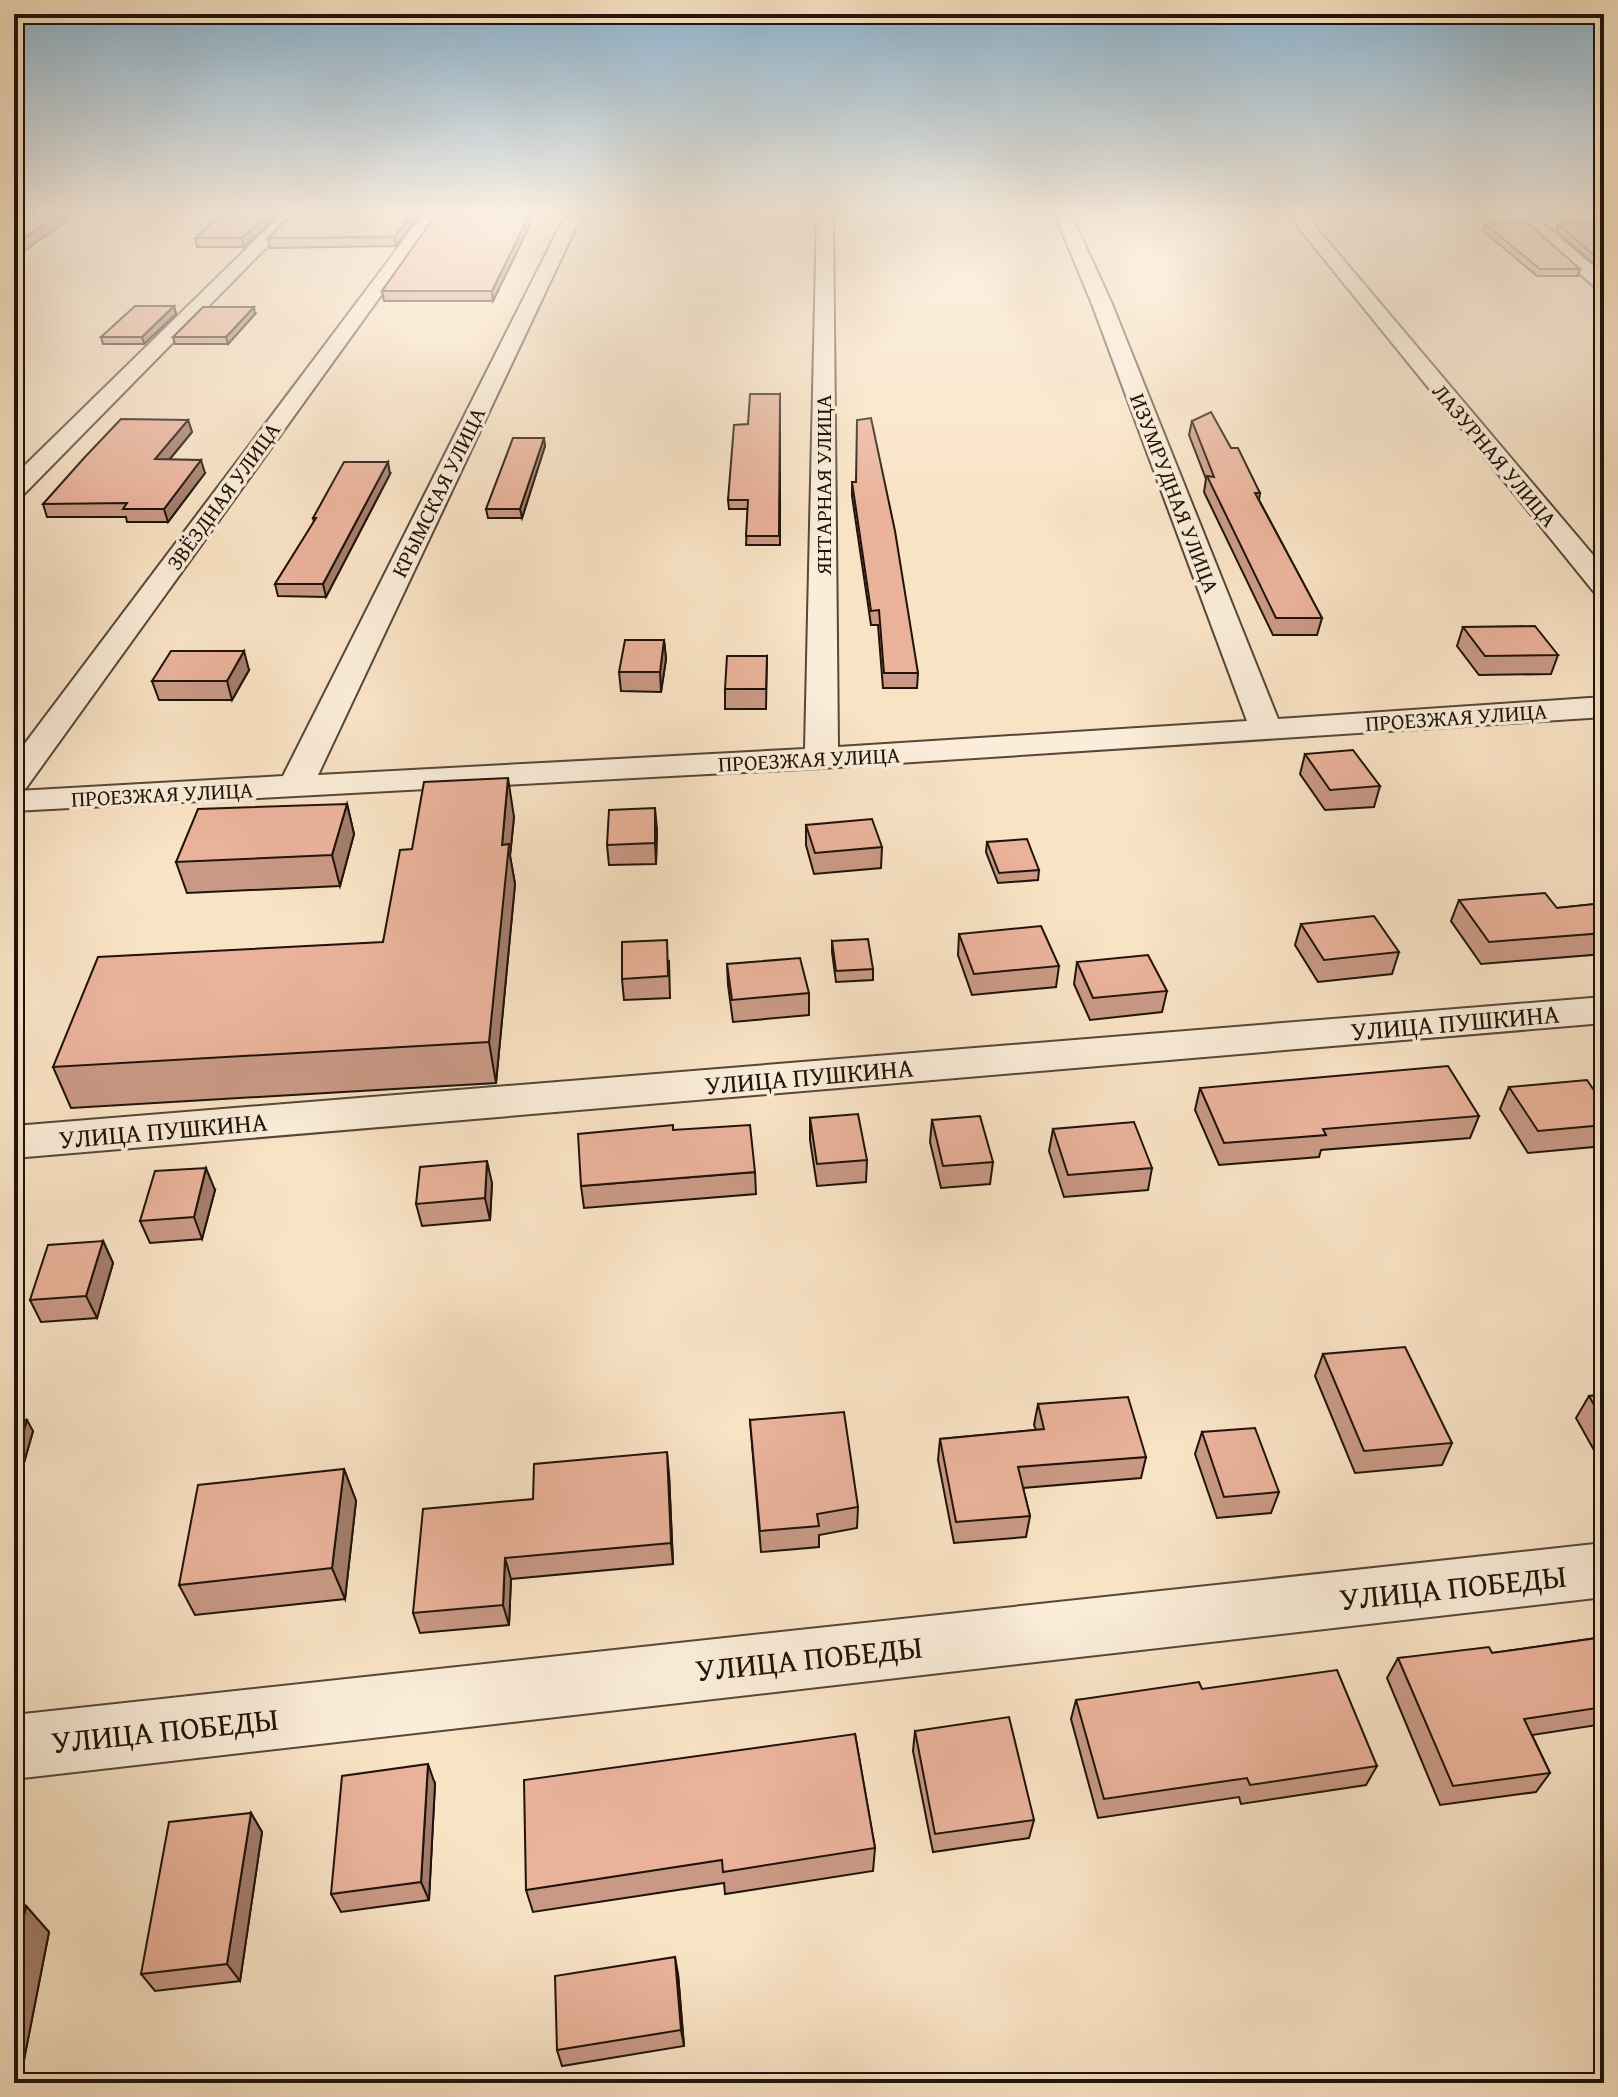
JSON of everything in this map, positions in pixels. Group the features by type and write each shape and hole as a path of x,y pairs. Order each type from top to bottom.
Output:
{"street":[{"path":"14,490 195,310"},
{"name":"ЗВЁЗДНАЯ УЛИЦА","path":"14,781 361,310"},
{"name":"КРЫМСКАЯ УЛИЦА","path":"295,787 527,310"},
{"name":"ЯНТАРНАЯ УЛИЦА","path":"821,758 824,310"},
{"name":"ИЗУМРУДНАЯ УЛИЦА","path":"1104,310 1267,731"},
{"name":"ЛАЗУРНАЯ УЛИЦА","path":"1375,310 1604,586"},
{"name":"ПРОЕЗЖАЯ УЛИЦА","path":"14,801 821,758 1604,707"},
{"name":"УЛИЦА ПУШКИНА","path":"14,1142 1604,1010"},
{"name":"УЛИЦА ПОБЕДЫ","path":"14,1747 1604,1570"}],"building":[{"path":"131,310 170,310 142,337 101,337"},
{"path":"200,310 251,310 226,337 173,337"},
{"path":"750,394 780,394 779,536 746,536 748,500 728,500 734,425 748,424"},
{"path":"1211,412 1231,448 1238,448 1260,493 1255,493 1322,618 1276,618 1207,476 1214,477 1192,421"},
{"path":"871,418 895,531 918,673 884,673 879,610 871,611 852,482 856,482 857,420"},
{"path":"121,419 188,420 155,459 201,460 164,509 123,509 127,503 43,504 84,458"},
{"path":"513,438 544,438 520,509 486,509"},
{"path":"344,462 388,462 323,584 275,584 316,518 313,518"},
{"path":"1535,626 1558,655 1485,656 1463,627"},
{"path":"625,640 664,640 660,672 619,672"},
{"path":"171,651 244,651 227,681 152,681"},
{"path":"727,656 767,656 766,689 725,689"},
{"path":"1353,750 1380,786 1330,790 1305,754"},
{"path":"508,778 502,845 509,844 489,1042 53,1067 98,957 383,942 400,850 412,849 424,782"},
{"path":"347,804 332,855 176,862 198,809"},
{"path":"655,808 655,843 607,845 609,810"},
{"path":"872,819 882,847 815,853 806,825"},
{"path":"1027,839 1039,870 999,873 987,842"},
{"path":"1545,893 1557,908 1604,903 1604,933 1489,942 1459,900"},
{"path":"1374,916 1399,952 1324,960 1301,924"},
{"path":"1041,926 1059,966 974,974 959,934"},
{"path":"868,939 873,969 836,971 832,941"},
{"path":"667,940 668,976 622,979 622,942"},
{"path":"1148,955 1167,991 1093,998 1077,962"},
{"path":"800,958 809,993 732,1000 727,964"},
{"path":"1448,1066 1479,1116 1323,1129 1326,1135 1224,1143 1200,1088"},
{"path":"1587,1080 1604,1105 1604,1125 1538,1131 1509,1087"},
{"path":"858,1114 867,1160 817,1164 810,1118"},
{"path":"980,1116 993,1162 943,1166 932,1120"},
{"path":"1134,1122 1152,1168 1068,1175 1053,1129"},
{"path":"673,1125 673,1130 750,1125 755,1172 581,1186 578,1134"},
{"path":"487,1161 485,1198 416,1204 420,1167"},
{"path":"206,1168 194,1217 140,1221 155,1171"},
{"path":"103,1241 86,1296 30,1300 48,1245"},
{"path":"1405,1347 1452,1443 1364,1451 1323,1354"},
{"path":"1604,1395 1604,1423 1589,1396"},
{"path":"1128,1397 1146,1457 1018,1467 1030,1516 956,1522 940,1439 1044,1429 1038,1404"},
{"path":"844,1412 858,1507 817,1514 819,1526 760,1531 750,1420"},
{"path":"27,1420 14,1462 14,1421"},
{"path":"1255,1428 1279,1492 1224,1497 1202,1432"},
{"path":"667,1452 671,1543 505,1558 503,1605 413,1613 423,1509 533,1499 534,1464"},
{"path":"344,1469 332,1568 179,1585 198,1485"},
{"path":"1604,1637 1604,1707 1524,1719 1550,1773 1453,1786 1398,1658 1489,1647 1492,1653"},
{"path":"1337,1670 1377,1766 1250,1785 1247,1778 1104,1799 1076,1700 1199,1682 1202,1689"},
{"path":"1009,1717 1034,1820 935,1834 915,1731"},
{"path":"855,1734 875,1848 723,1872 722,1860 526,1890 524,1780"},
{"path":"428,1764 421,1882 331,1894 342,1776"},
{"path":"251,1813 227,1964 141,1974 169,1822"},
{"path":"26,1906 14,1961 14,1908"},
{"path":"675,1957 681,2030 557,2050 555,1976"}]}
